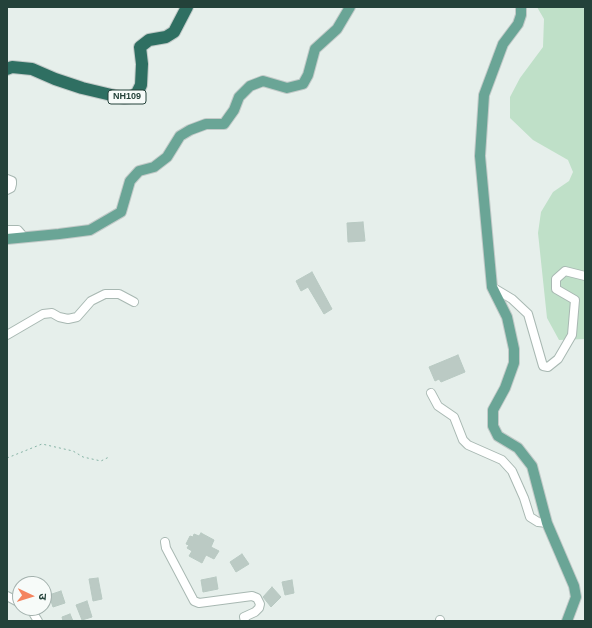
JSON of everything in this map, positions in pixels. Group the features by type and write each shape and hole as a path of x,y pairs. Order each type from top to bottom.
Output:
{"highway":[{"name":"NH109","path":"7,69 12,67 32,70 82,88 124,98 131,97 137,94 141,85 142,64 140,47 150,40 166,37 174,32 187,7"}],"main road":[{"path":"337,30 344,7"},
{"path":"7,238 90,230 121,212 130,181 139,170 154,167 167,157 180,136 190,130 206,124 224,124 234,110 238,97 250,86 263,81 286,88 303,84 308,75 315,49 337,30 350,7"},
{"path":"521,7 521,16 518,24 503,44 484,96 480,156 492,287 507,317 514,349 514,363 505,388 493,410 493,426 498,436 518,448 532,466 547,523 574,586 576,597 567,621"}],"street":[{"path":"7,179 12,181 12,184 11,188 7,190"},
{"path":"7,230 18,230 24,237"},
{"path":"492,287 512,299 528,314 543,366 548,367 558,359 572,335 575,300 556,289 556,279 565,271 585,276"},
{"path":"7,335 43,314 52,313 59,317 68,319 76,317 91,301 105,294 119,294 134,302"},
{"path":"431,393 438,406 454,417 463,440 468,445 502,460 512,471 524,498 530,517 538,522 547,523"},
{"path":"165,542 166,548 194,601 199,603 252,596 257,598 260,608 244,617 245,621"}],"path":[{"path":"7,458 42,444 73,451 83,457 101,461 108,457"}],"green space":[{"path":"537,7 583,7 585,11 585,339 559,340 547,318 538,233 541,212 553,192 569,181 573,172 568,160 533,140 510,118 510,97 520,78 543,47 544,19"}],"building":[{"path":"363,222 365,241 348,242 347,223"},
{"path":"312,272 332,309 324,314 308,287 301,291 296,281"},
{"path":"458,355 465,372 441,382 439,379 435,381 429,367"},
{"path":"201,533 214,540 211,547 219,551 214,559 206,555 202,563 189,556 192,551 187,548 189,545 186,544 190,536 193,537 194,534 199,536"},
{"path":"242,554 249,564 236,572 230,562"},
{"path":"216,577 218,589 203,592 201,580"},
{"path":"98,578 102,599 93,601 89,579"},
{"path":"292,580 294,593 285,595 282,582"},
{"path":"272,587 281,597 271,607 263,597"},
{"path":"61,591 65,603 53,607 52,594"},
{"path":"87,601 92,617 82,620 76,605"},
{"path":"70,614 73,621 63,621 62,617"}]}
